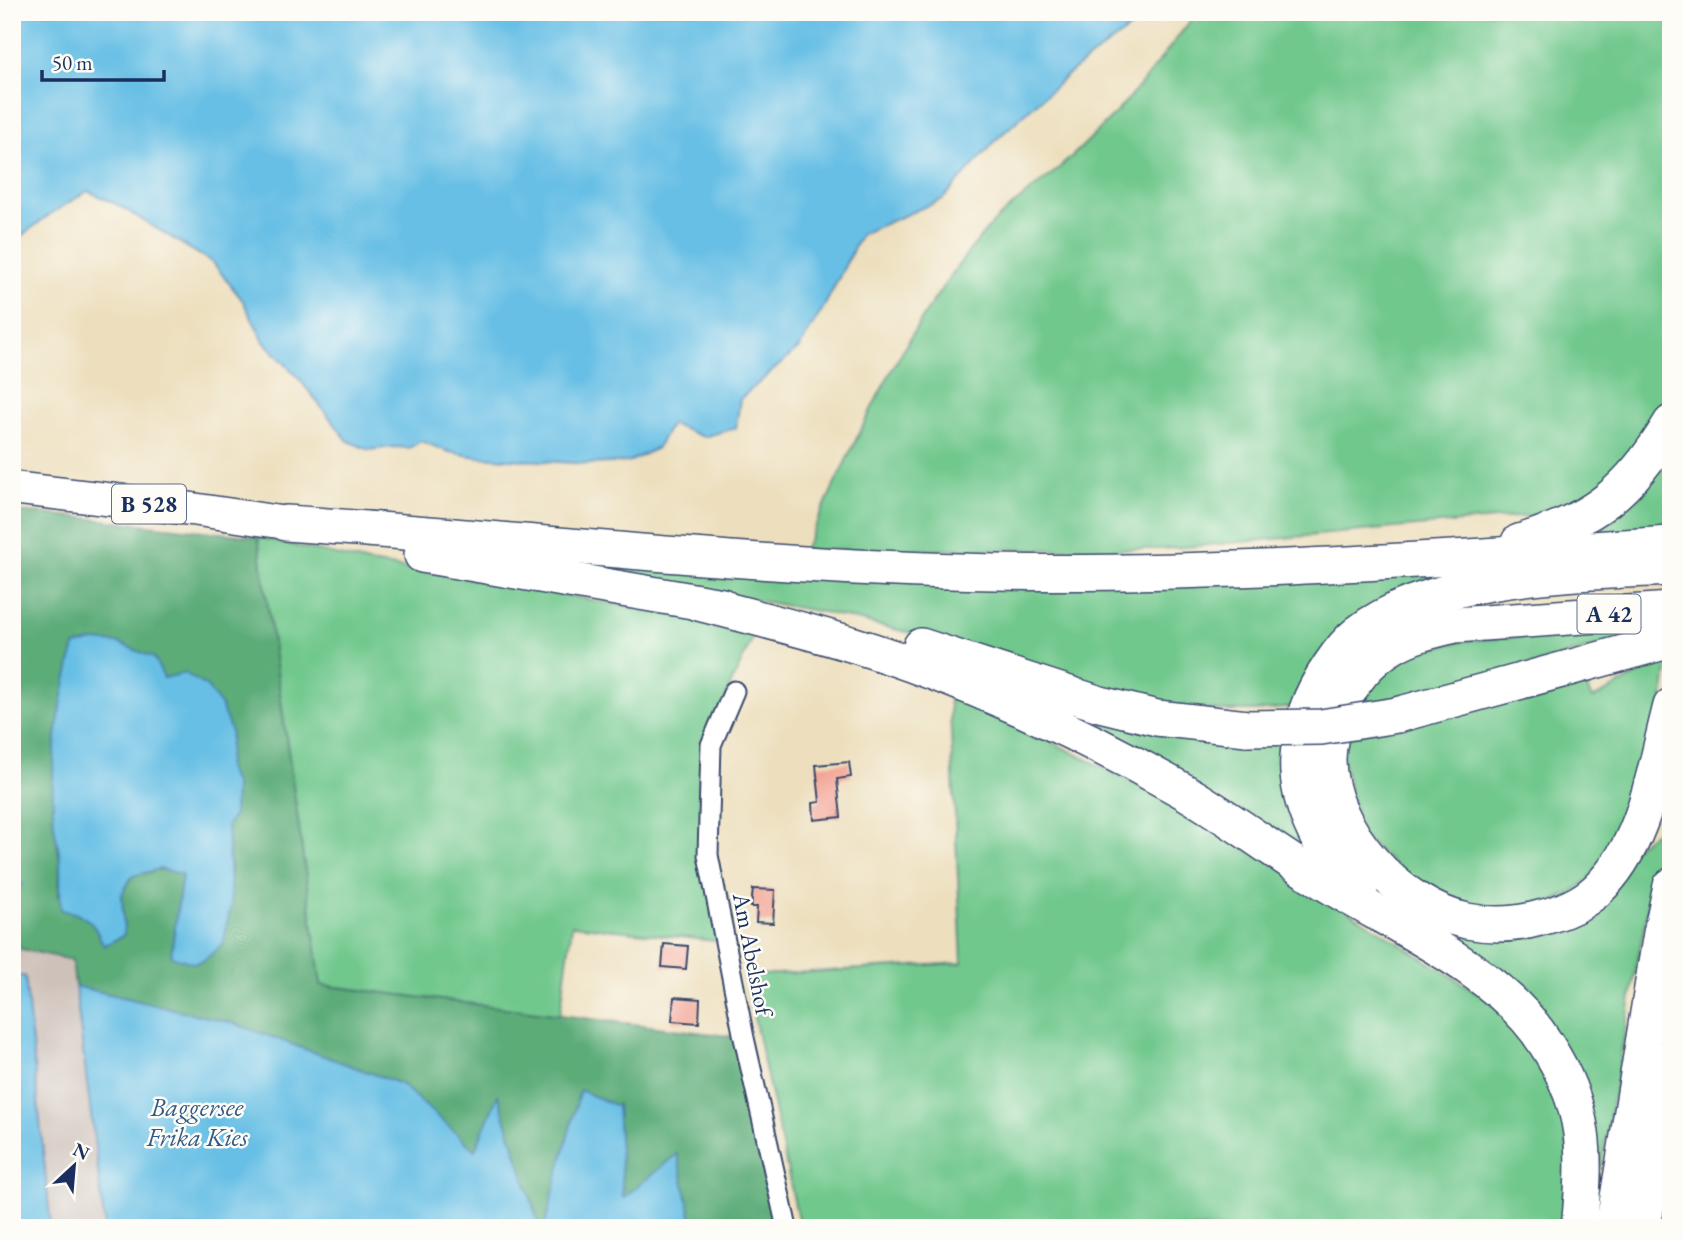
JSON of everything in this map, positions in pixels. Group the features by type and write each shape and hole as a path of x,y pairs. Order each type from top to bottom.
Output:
{"highway":[{"path":"1466,557 1536,537 1576,521 1602,505 1623,489 1651,455 1671,423"},
{"name":"B 528","path":"12,488 286,523"},
{"path":"286,523 734,560 894,569 1155,572 1671,544"},
{"path":"286,523 356,545 811,620 918,645 1100,704 1146,715 1247,728 1321,727 1397,715 1671,640"},
{"path":"1404,930 1367,901 1346,880 1321,843 1303,801 1297,754 1308,706 1328,670 1357,634 1392,611 1446,592 1502,581 1658,569"},
{"path":"699,603 852,644 963,686 1080,737 1182,790 1329,885 1467,967 1511,1000 1545,1042 1566,1080 1584,1146 1585,1174 1579,1228"},
{"name":"A 42","path":"1671,610 1480,622 1422,633 1395,645 1374,659 1356,678 1343,702 1332,730 1328,759 1334,796 1347,827 1371,860 1399,887 1434,909 1465,920 1494,924 1520,923 1577,905 1597,890 1622,858 1640,822 1671,706"},
{"path":"1613,1228 1671,886"},
{"path":"1643,1228 1671,1057"}],"street":[{"name":"Am Abelshof","path":"734,691 711,746 708,855 744,1038 787,1228"}],"shaded area":[{"path":"12,947 73,960 105,1228 51,1228 25,976 12,976"}],"green space":[{"path":"1197,12 1671,12 1671,391 1657,427 1604,485 1563,513 1162,549 804,550 906,345 956,269 984,233 1008,209 1065,163 1115,114"},
{"path":"1671,442 1671,533 1543,544"},
{"path":"12,512 258,537 321,985 744,1038 787,1228 694,1228 677,1154 623,1199 617,1106 544,1228 540,1228 498,1096 475,1151 401,1084 233,1023 75,986 72,960 12,947 16,924 12,897 22,884 14,876 19,857 12,850","holes":["58,729 231,732 227,768 235,786 227,825 231,878 223,944 203,961 193,963 178,906 182,874 160,869 132,876 122,894 124,935 104,945 92,922 59,898 60,861 54,824 53,775"]},
{"path":"258,537 369,563 757,629 729,688 711,745 708,855 725,942 572,925 560,1015 321,985"},
{"path":"496,554 1483,573 1293,707 1218,711 1148,701 953,643 822,612"},
{"path":"1671,625 1449,689 1349,707 1392,658 1462,641"},
{"path":"1668,662 1660,723 1634,808 1584,887 1523,914 1431,897 1360,834 1338,739 1631,666 1587,688 1592,699 1648,669"},
{"path":"949,691 1193,812 1495,1004 1535,1052 1556,1097 1566,1133 1569,1166 1562,1228 800,1228 745,976 962,963"},
{"path":"1023,698 1293,738 1323,860"},
{"path":"1657,831 1663,832 1601,1166 1596,1165 1583,1089 1351,868 1359,858 1514,932"}],"water":[{"path":"12,12 1142,12 1133,26 1071,72 998,138 943,199 861,234 825,305 799,348 740,399 736,428 703,437 671,424 657,448 629,462 590,464 478,457 449,452 421,441 409,448 369,450 348,441 296,375 264,342 243,301 213,263 116,204 88,191 49,215 12,243"},
{"path":"94,641 119,643 154,658 164,678 185,673 207,687 221,706 231,732 227,768 235,786 234,815 227,825 231,905 223,944 203,961 193,963 171,956 182,874 160,869 132,876 122,894 124,935 104,946 88,920 78,914 61,910 60,856 53,802 54,757 64,689 75,646"},
{"path":"12,850 19,857 14,876 23,884 12,897"},
{"path":"12,976 25,976 51,1228 12,1228"},
{"name":"Baggersee Frika Kies","path":"75,986 233,1023 401,1084 475,1150 498,1095 540,1228 105,1228"},
{"path":"580,1090 617,1106 623,1198 677,1154 694,1228 544,1228"}],"building":[{"path":"849,762 851,777 837,779 841,817 814,820 813,803 820,802 816,765"},
{"path":"753,889 775,890 773,923 756,922 757,907 751,907"},
{"path":"664,944 688,946 686,969 662,967"},
{"path":"674,997 700,999 699,1023 672,1021"}]}
